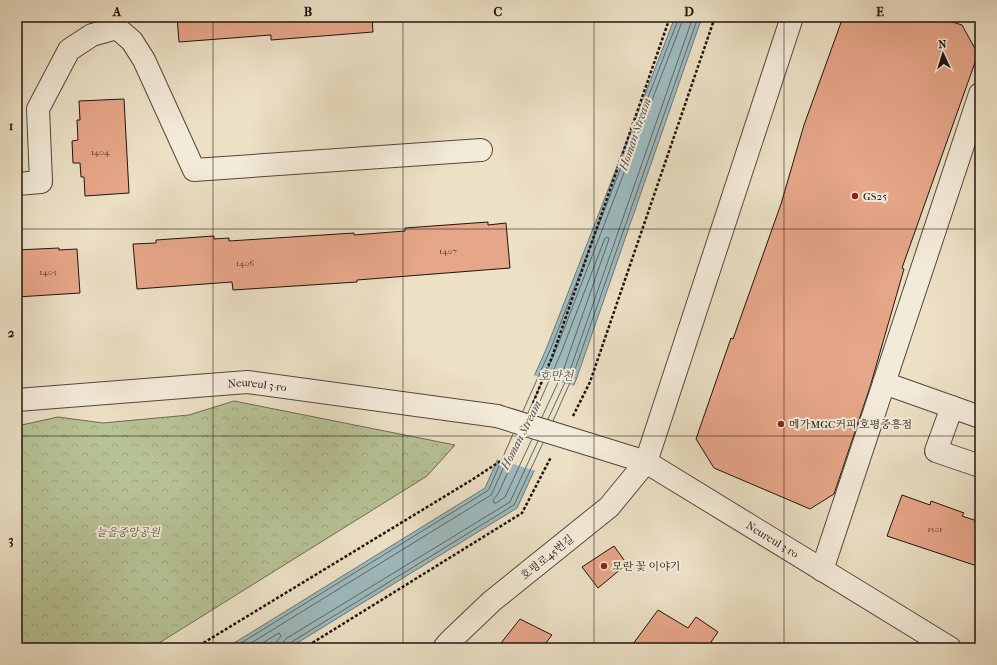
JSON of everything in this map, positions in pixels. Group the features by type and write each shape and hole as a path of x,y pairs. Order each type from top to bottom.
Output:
{"street":[{"path":"646,462 792,17"},
{"path":"17,184 41,182 38,109 70,50 92,35 117,23 132,41 144,60 194,170 481,150"},
{"path":"822,570 980,94"},
{"name":"Neureul 3-ro","path":"17,400 247,382 497,416 646,462 950,648"},
{"path":"884,383 980,417"},
{"path":"952,407 936,451 980,466"},
{"name":"호평로45번길","path":"444,648 492,601 609,507 646,462"}],"path":[{"path":"531,409 552,357 670,17"},
{"path":"572,416 590,382 715,17"},
{"path":"195,648 470,481 513,453 516,446"},
{"path":"304,648 522,513 555,451"}],"green space":[{"name":"늘을중앙공원","path":"234,401 455,445 427,476 151,648 17,648 17,426 58,417 103,423 189,415"}],"water":[{"name":"호만천","path":"675,17 702,17 576,380 517,508 289,648 226,648 485,488 547,347"}],"pier":[{"path":"533,375 575,386 536,471 496,459"}],"building":[{"path":"177,17 372,17 373,32 271,40 271,35 179,42"},
{"path":"843,17 937,17 962,25 978,54 902,268 904,269 870,387 834,494 810,509 714,468 696,439 731,338 733,339 781,204 804,125"},
{"path":"124,99 129,193 85,196 84,177 81,177 80,163 73,163 72,141 78,140 77,120 80,120 79,101"},
{"path":"488,222 488,225 506,223 510,268 357,280 357,282 233,290 232,282 137,289 133,244 156,243 156,240 214,236 214,239 229,238 229,241 354,233 354,235 405,231 405,228"},
{"path":"59,248 59,250 77,249 80,293 17,297 17,250"},
{"path":"902,495 930,505 931,501 964,513 962,516 980,522 980,567 887,536"},
{"name":"모란 꽃 이야기","path":"614,546 627,564 598,588 582,567"},
{"path":"658,610 688,628 696,617 718,632 711,642 720,648 630,648"},
{"path":"520,619 552,635 542,648 497,648"}],"place":[{"name":"GS25","path":"855,196"},
{"name":"메가MGC커피 호평중흥점","path":"781,424"},
{"name":"모란 꽃 이야기","path":"604,566"}],"water label":[{"name":"Homan Stream","path":"635,134"},
{"name":"Homan Stream","path":"521,435"}]}
